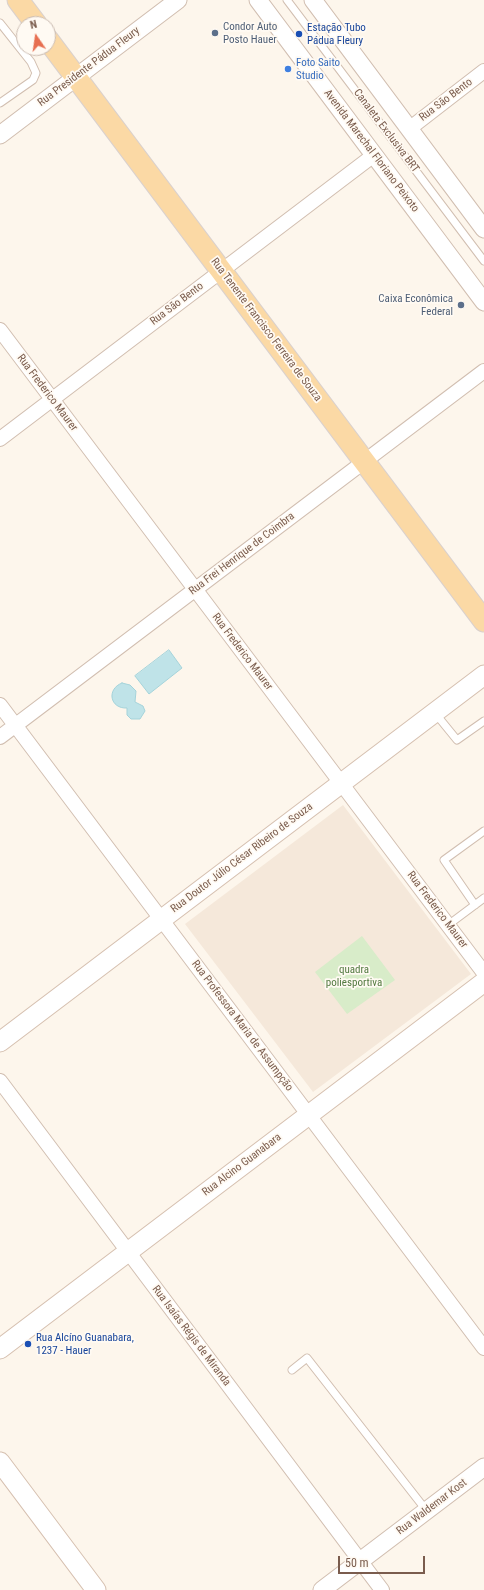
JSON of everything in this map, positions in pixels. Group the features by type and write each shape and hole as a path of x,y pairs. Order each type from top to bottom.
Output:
{"main road":[{"path":"18,0 30,16"},
{"name":"Rua Tenente Francisco Ferreira de Souza","path":"56,51 484,621"},
{"name":"Rua Doutor Júlio César Ribeiro de Souza","path":"0,1042 484,675"},
{"name":"Rua Alcino Guanabara","path":"0,1349 484,982"},
{"path":"0,1462 96,1590"}],"street":[{"name":"Rua Presidente Pádua Fleury","path":"0,135 178,0"},
{"name":"Avenida Marechal Floriano Peixoto","path":"258,0 484,302"},
{"path":"313,0 484,229"},
{"name":"Rua São Bento","path":"409,129 484,72"},
{"name":"Rua São Bento","path":"0,439 374,155"},
{"name":"Rua Frederico Maurer","path":"0,330 484,973"},
{"name":"Rua Frei Henrique de Coimbra","path":"0,737 484,371"},
{"name":"Rua Professora Maria de Assumpção","path":"0,705 484,1348"},
{"name":"Rua Isaías Régis de Miranda","path":"0,1081 382,1590"},
{"name":"Rua Waldemar Kost","path":"322,1590 484,1467"}],"lane":[{"name":"Canaleta Exclusiva BRT","path":"287,0 484,261"},
{"path":"0,23 31,62 36,73 33,80 0,103"},
{"path":"434,713 457,740 484,721"},
{"path":"475,905 444,860 484,831"},
{"path":"448,925 484,898"},
{"path":"292,1370 308,1358 426,1510"}],"shaded area":[{"path":"343,805 471,974 313,1092 185,924"}],"green space":[{"name":"quadra poliesportiva","path":"362,936 395,980 347,1014 315,972"}],"water":[{"path":"169,650 182,668 149,694 135,676"},
{"path":"122,683 130,685 136,691 135,702 143,706 145,711 140,719 131,719 127,715 127,708 117,705 112,698 114,690"}],"place":[{"name":"Condor Auto Posto Hauer","path":"215,33"},
{"name":"Estação Tubo Pádua Fleury","path":"299,34"},
{"name":"Foto Saito Studio","path":"288,69"},
{"name":"Caixa Econômica Federal","path":"461,305"},
{"name":"Rua Alcíno Guanabara, 1237 - Hauer","path":"28,1344"}]}
